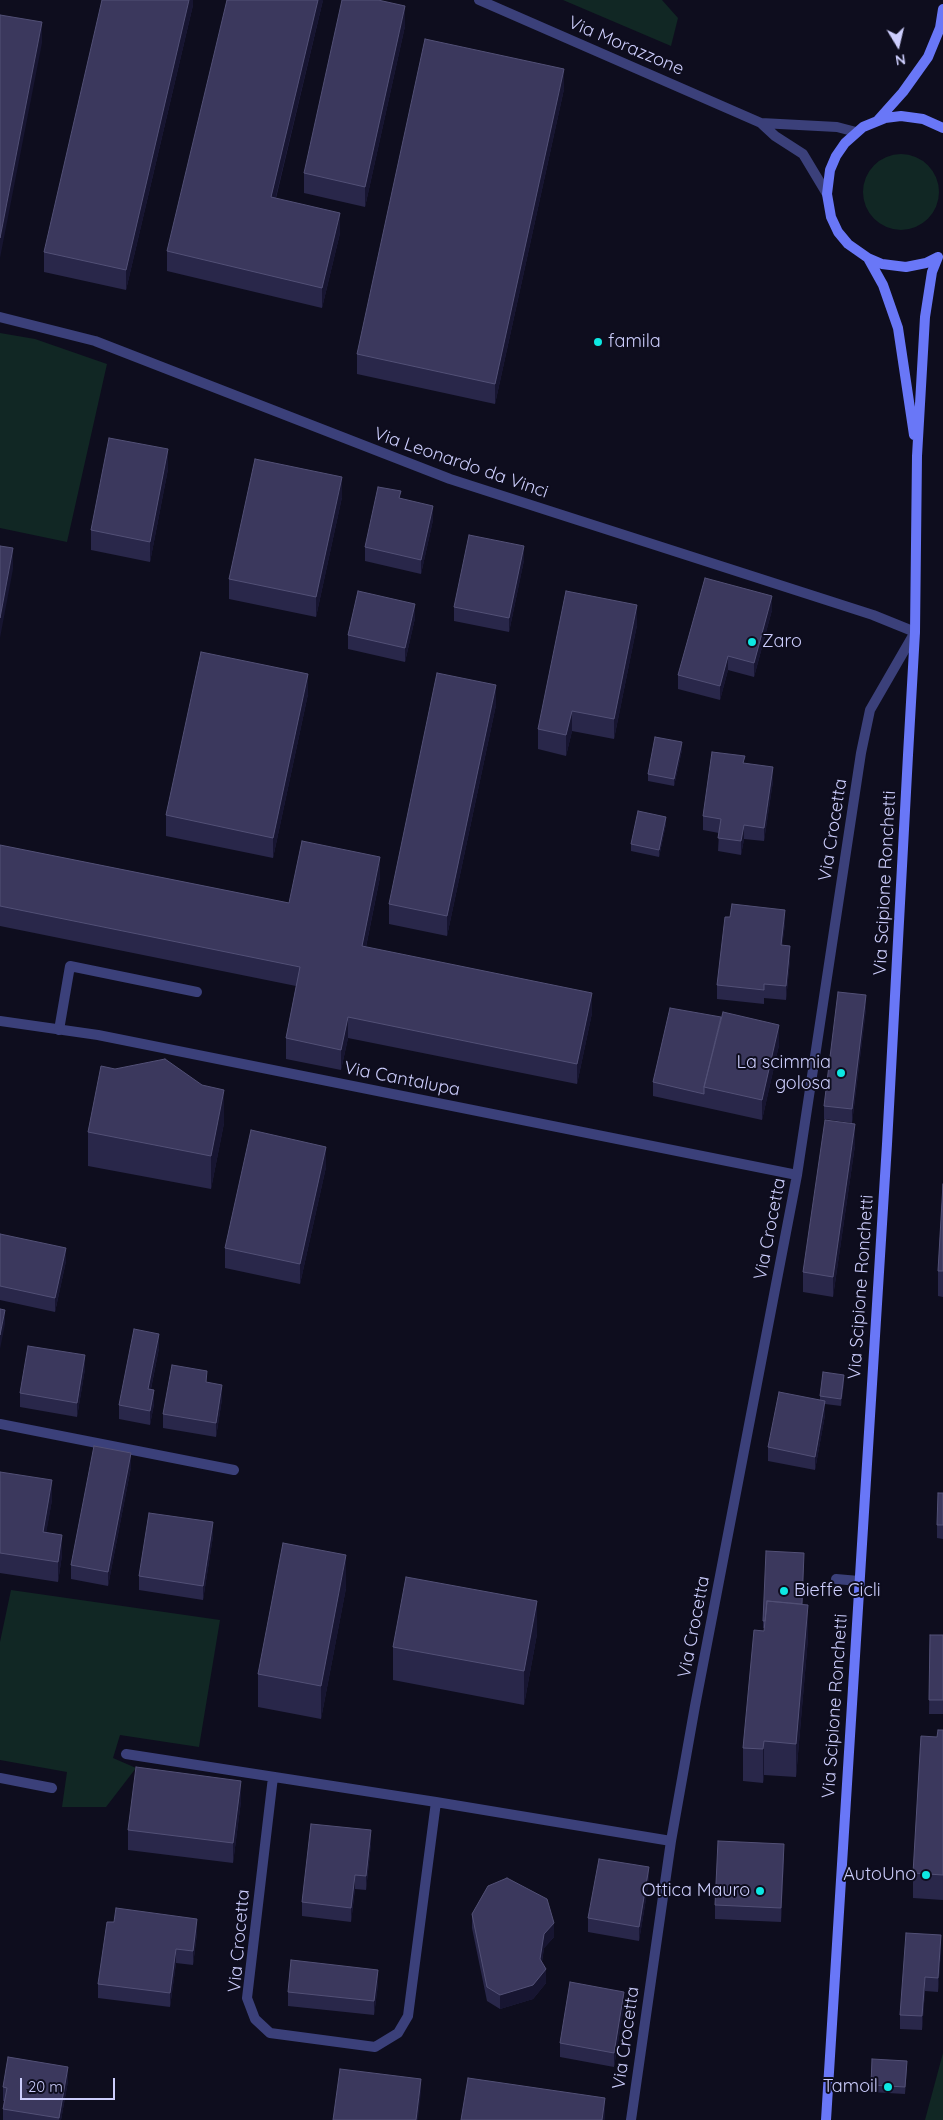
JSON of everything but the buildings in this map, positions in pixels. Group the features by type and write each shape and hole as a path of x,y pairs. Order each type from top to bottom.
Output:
{"main road":[{"path":"877,121 903,92 928,57 940,28 943,9"},
{"path":"941,256 926,263 906,266 882,264 868,258 848,244 838,232 829,210 827,194 828,178 832,163 840,149 856,132 877,121 901,116 917,118 943,128"},
{"name":"Via Scipione Ronchetti","path":"826,2120 887,1144 915,632 917,456 925,316 932,272 941,256"},
{"name":"Via Scipione Ronchetti","path":"868,258 883,285 898,328 917,456"}],"street":[{"name":"Via Morazzone","path":"479,0 760,122"},
{"path":"760,122 837,127 856,132"},
{"path":"760,122 775,136 803,154 827,194"},
{"name":"Via Leonardo da Vinci","path":"0,317 95,342 450,479 873,615 915,632"},
{"name":"Via Crocetta","path":"631,2120 672,1841 695,1706 797,1175 861,753 870,710 915,632"},
{"path":"59,1030 70,966 198,992"},
{"name":"Via Cantalupa","path":"0,1021 107,1037 797,1175"},
{"path":"0,1424 234,1470"},
{"path":"836,1578 859,1581"},
{"path":"126,1754 672,1841"},
{"name":"Via Crocetta","path":"273,1777 247,1998 256,2020 270,2033 375,2047 398,2033 408,2016 436,1802"},
{"path":"0,1778 52,1788"}],"green space":[{"path":"563,0 662,0 678,18 671,46"},
{"path":"901,154 915,157 928,165 936,178 939,192 936,206 928,219 915,227 901,230 887,227 874,219 866,206 863,192 866,178 874,165 887,157"},
{"path":"0,333 35,339 107,364 67,542 0,528"},
{"path":"11,1590 220,1620 199,1747 120,1735 113,1758 136,1768 106,1807 62,1807 67,1772 0,1760 0,1642"},
{"path":"943,2053 943,2120 925,2120"}],"place":[{"name":"famila","path":"598,342"},
{"name":"Zaro","path":"752,642"},
{"name":"La scimmia golosa","path":"841,1073"},
{"name":"Bieffe Cicli","path":"784,1591"},
{"name":"AutoUno","path":"926,1875"},
{"name":"Ottica Mauro","path":"760,1891"},
{"name":"Tamoil","path":"888,2087"}]}
